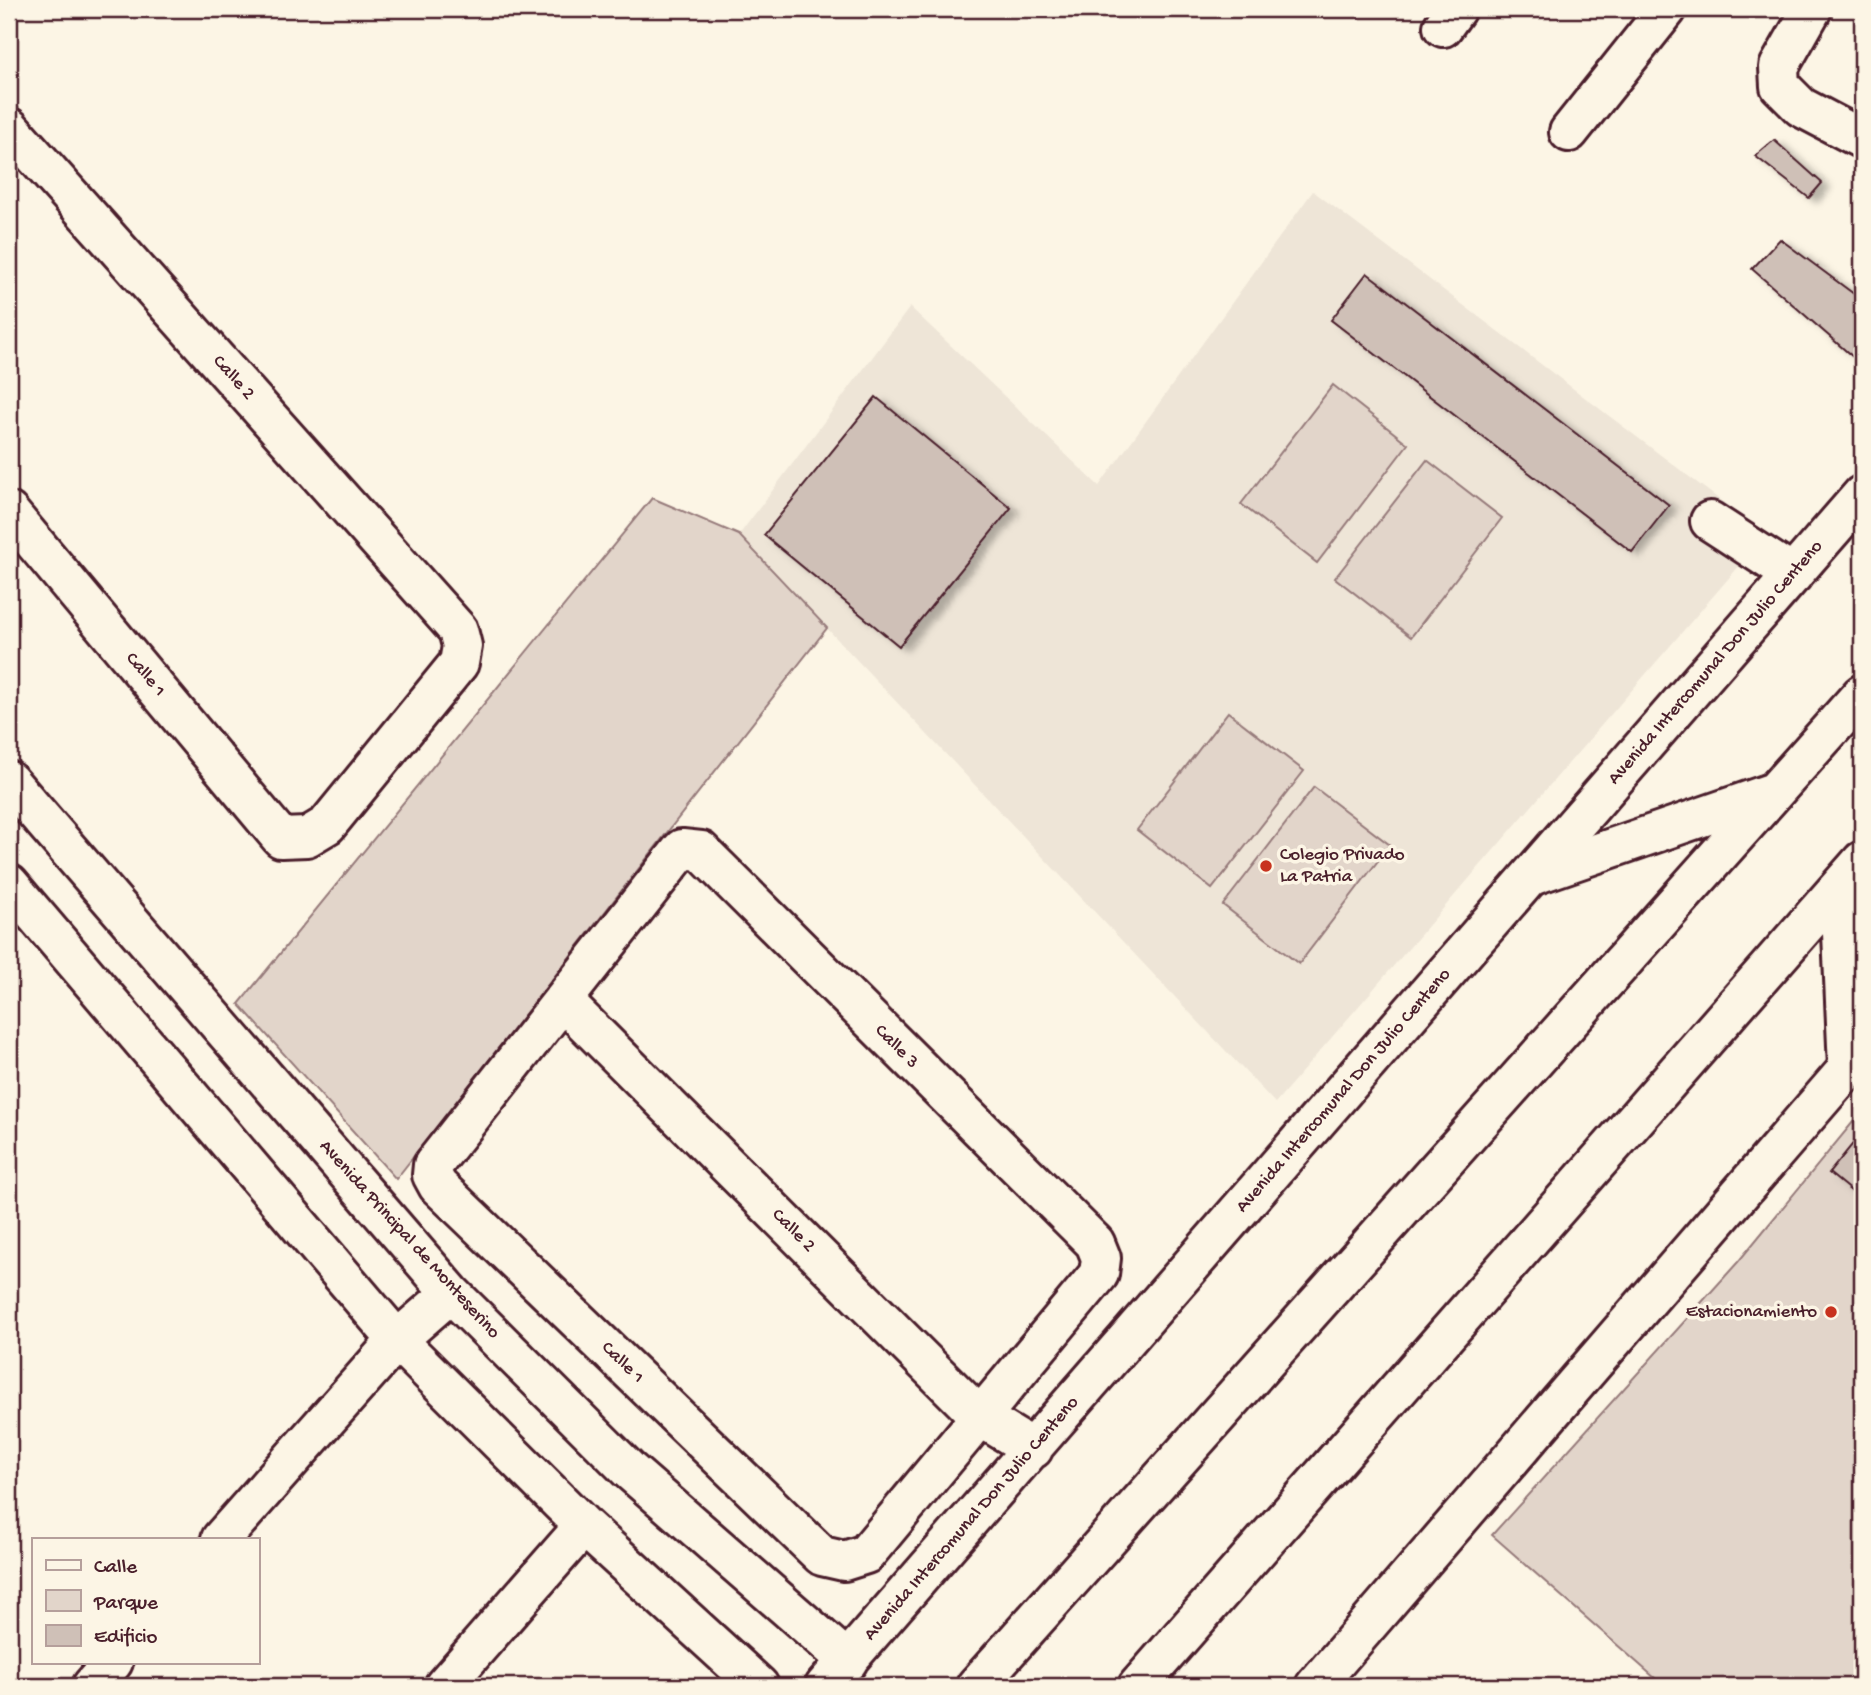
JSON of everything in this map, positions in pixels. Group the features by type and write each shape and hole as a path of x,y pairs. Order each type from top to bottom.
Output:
{"street":[{"path":"1569,132 1667,9"},
{"path":"1812,9 1779,67 1780,86 1801,107 1862,139"},
{"name":"Calle 2","path":"9,127 457,630 462,646 459,663 327,825 307,837 281,838"},
{"name":"Avenida Intercomunal Don Julio Centeno","path":"836,1673 1862,495"},
{"name":"Calle 1","path":"9,512 281,838"},
{"path":"1710,521 1793,575"},
{"path":"976,1686 1862,694"},
{"name":"Avenida Principal de Monteserino","path":"9,781 451,1293 836,1673"},
{"path":"1531,876 1776,791"},
{"name":"Calle 3","path":"563,1001 682,849 701,851 1095,1243 1101,1258 1099,1273 979,1416"},
{"path":"1315,1686 1858,1067 1851,874"},
{"path":"1138,1686 1851,874"},
{"path":"9,884 397,1340 584,1526 760,1686"},
{"name":"Calle 2","path":"563,1001 979,1416 1033,1449"},
{"name":"Calle 1","path":"563,1001 433,1165 432,1175 438,1186 822,1556 844,1561 866,1554 979,1416"},
{"path":"222,1538 397,1340 451,1293"},
{"path":"444,1686 584,1526"},
{"path":"92,1686 111,1664"}],"shaded area":[{"name":"Colegio Privado La Patria","path":"1313,191 1766,535 1275,1103 739,535 910,307 1099,486"}],"green space":[{"path":"1333,385 1408,444 1317,563 1241,504"},
{"path":"1427,460 1502,518 1411,637 1335,578"},
{"path":"652,498 739,535 827,628 396,1179 239,1004"},
{"path":"1228,712 1304,771 1212,889 1137,830"},
{"path":"1314,787 1390,845 1299,964 1223,905"},
{"path":"1862,1111 1862,1686 1664,1686 1492,1535 1738,1262"}],"building":[{"path":"1774,140 1822,183 1809,198 1755,156"},
{"path":"1780,239 1862,300 1861,364 1752,269"},
{"path":"1367,273 1669,505 1632,552 1331,320"},
{"path":"876,397 1011,508 899,646 764,535"},
{"path":"1855,1141 1862,1146 1862,1200 1829,1173"}],"place":[{"name":"Colegio Privado La Patria","path":"1266,866"},
{"name":"Estacionamiento","path":"1831,1312"}]}
